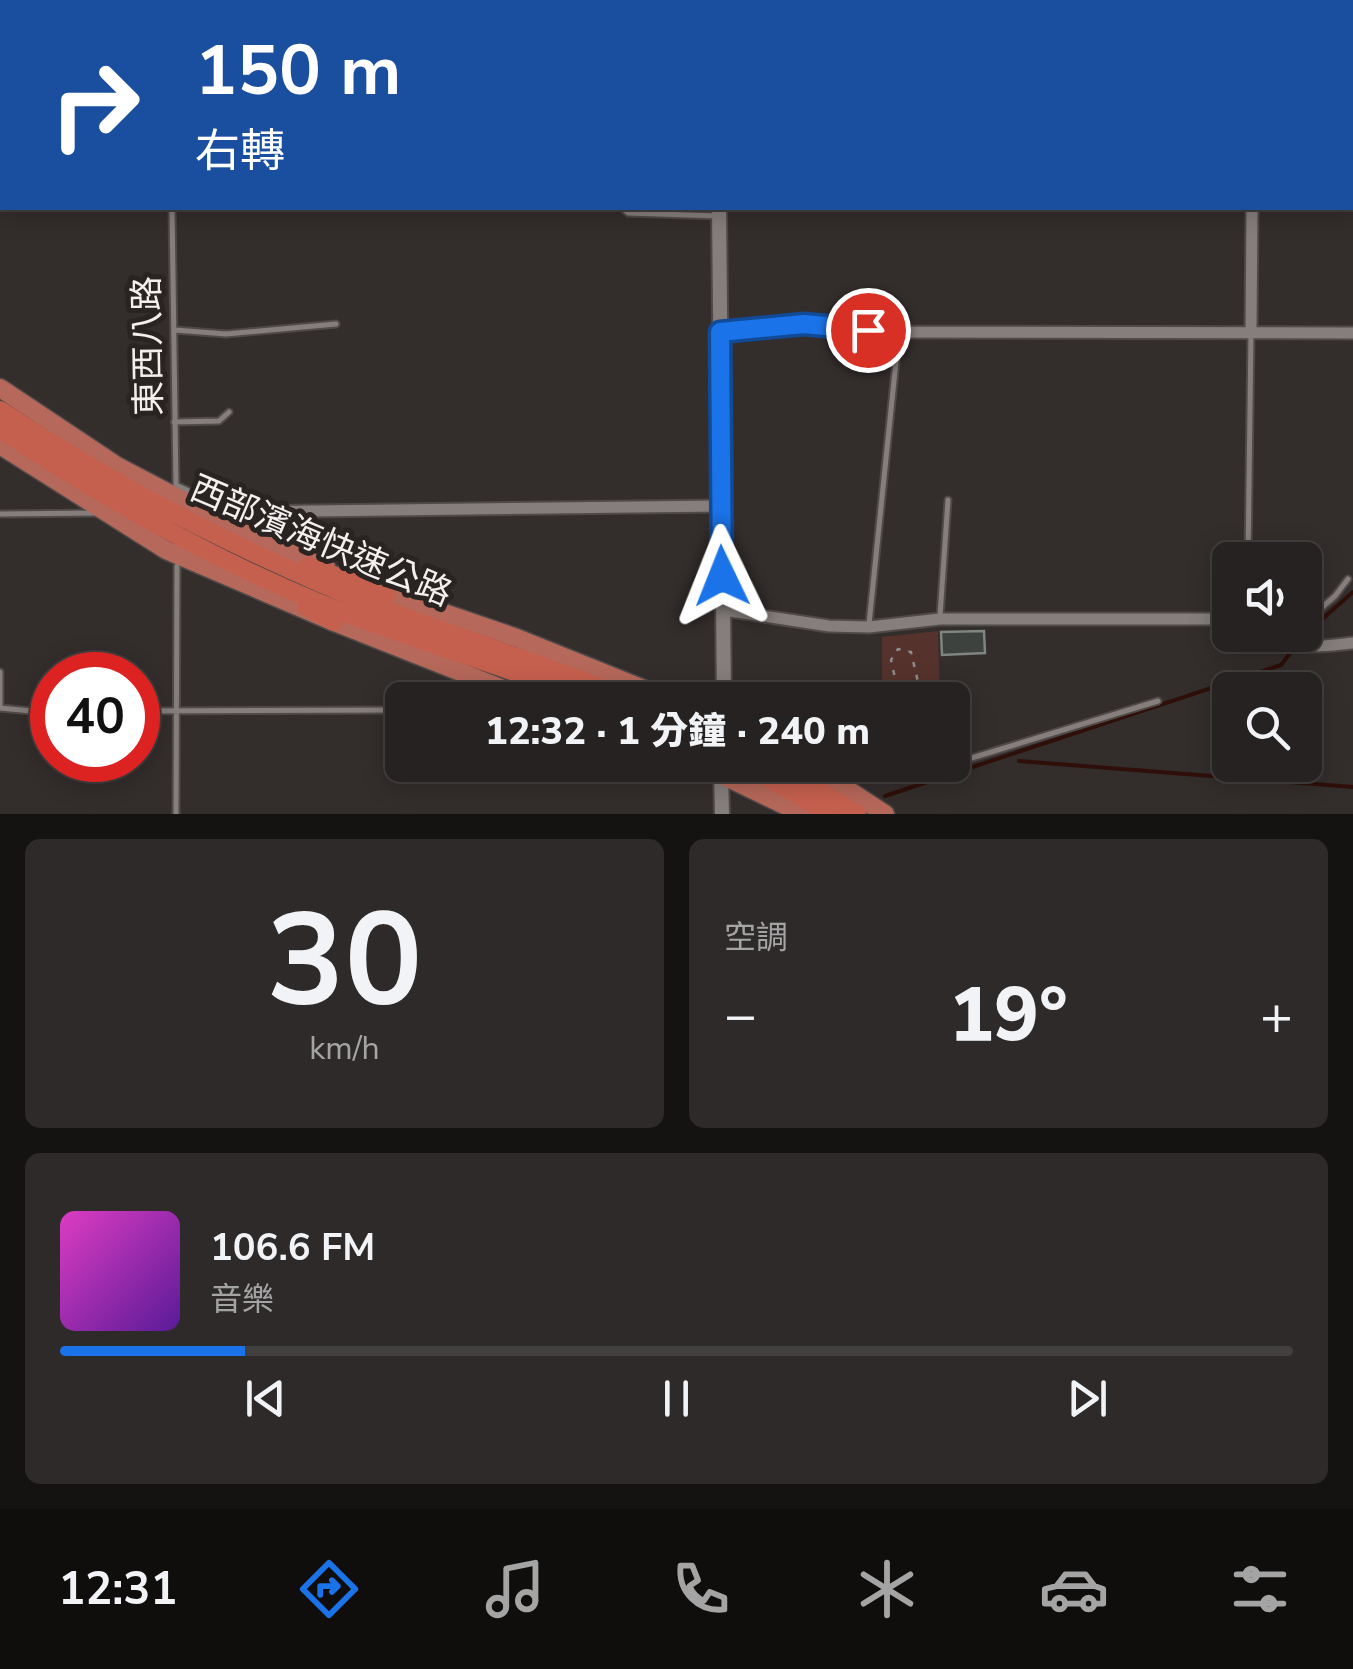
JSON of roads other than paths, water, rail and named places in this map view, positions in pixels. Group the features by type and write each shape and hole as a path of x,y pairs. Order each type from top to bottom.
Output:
{"highway":[{"name":"西部濱海快速公路","path":"0,410 181,528 584,682"},
{"name":"西部濱海快速公路","path":"0,430 74,478 181,528 320,602 542,682"},
{"path":"181,528 387,594"},
{"path":"181,528 334,622"},
{"path":"775,782 830,814"},
{"path":"804,782 856,814"}],"main road":[{"path":"0,388 117,466 387,594 517,638 626,682"},
{"path":"0,446 166,550 486,682"},
{"path":"745,782 803,814"},
{"path":"836,782 885,814"}],"street":[{"path":"1251,331 1252,210"},
{"path":"719,212 724,682"},
{"path":"720,332 804,324 900,332 1353,333"},
{"path":"228,517 720,506"},
{"path":"724,610 869,628 940,618 1212,619"},
{"path":"1322,642 1353,643"},
{"path":"721,782 722,814"}],"lane":[{"name":"東西八路","path":"172,210 176,484 228,517"},
{"path":"625,210 719,212"},
{"path":"174,330 226,334 336,324"},
{"path":"1248,542 1251,331"},
{"path":"869,628 900,332"},
{"path":"174,422 220,421 229,412"},
{"path":"940,618 948,500"},
{"path":"0,514 105,513"},
{"path":"176,814 177,566"},
{"path":"1322,608 1348,579"},
{"path":"0,672 0,708 30,711"},
{"path":"970,758 1158,701"},
{"path":"160,710 385,710"}],"waterway":[{"path":"1322,619 1353,592"},
{"path":"885,796 1281,665 1291,652"},
{"path":"1019,761 1353,787"}]}
